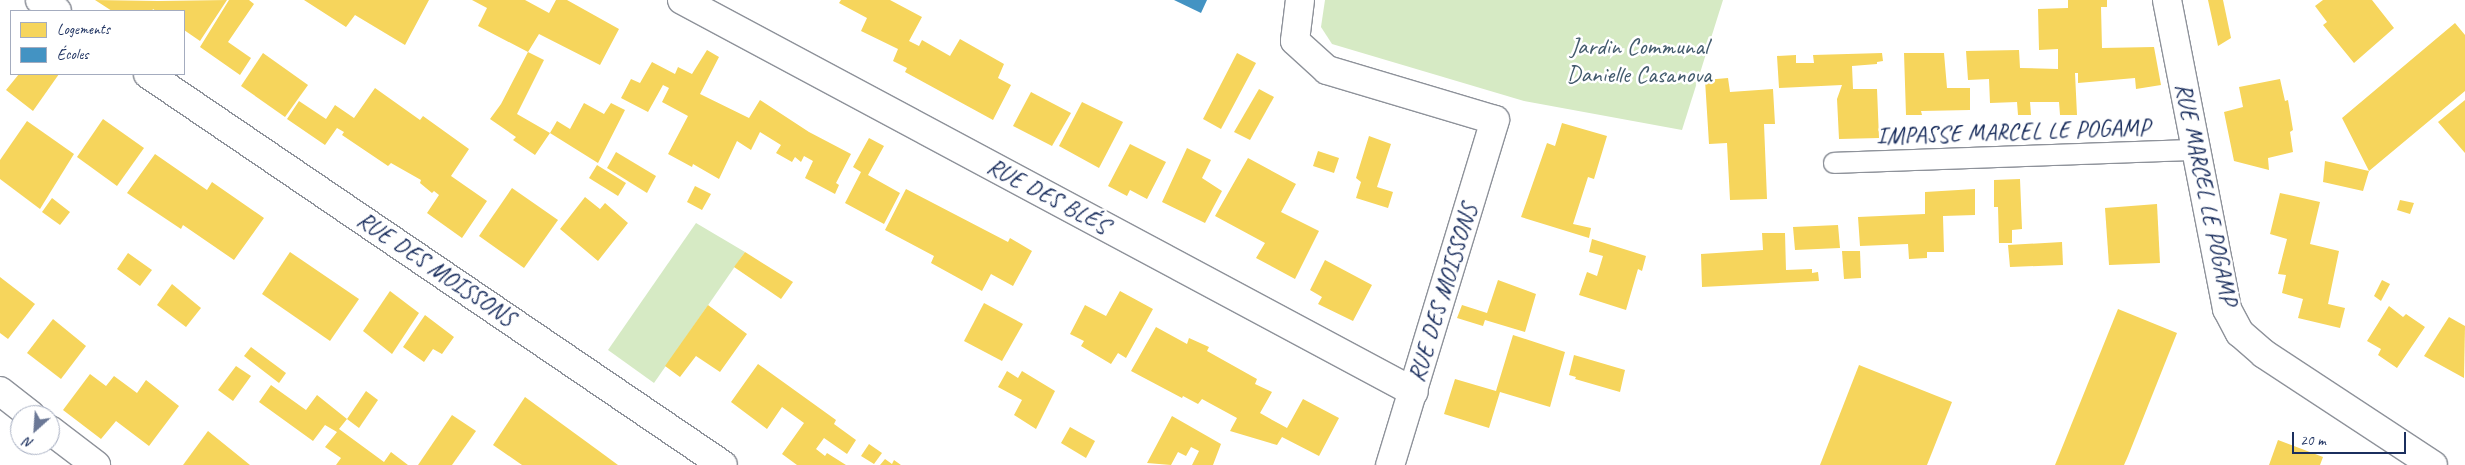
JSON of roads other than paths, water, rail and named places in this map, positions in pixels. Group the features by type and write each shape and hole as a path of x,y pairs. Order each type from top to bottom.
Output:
{"street":[{"path":"40,0 55,10"},
{"name":"RUE DES BLÉS","path":"682,0 1414,392"},
{"name":"RUE DES MOISSONS","path":"1300,0 1295,41 1327,70 1495,120 1414,392 1390,465"},
{"name":"RUE MARCEL LE POGAMP","path":"2167,0 2227,310 2240,333 2264,354 2433,465"},
{"name":"RUE DES MOISSONS","path":"149,75 723,465"},
{"path":"0,391 18,405"},
{"path":"60,438 96,465"}],"lane":[{"name":"IMPASSE MARCEL LE POGAMP","path":"1834,163 2195,150"}],"park label":[{"name":"Jardin Communal Danielle Casanova","path":"1639,61"}]}
